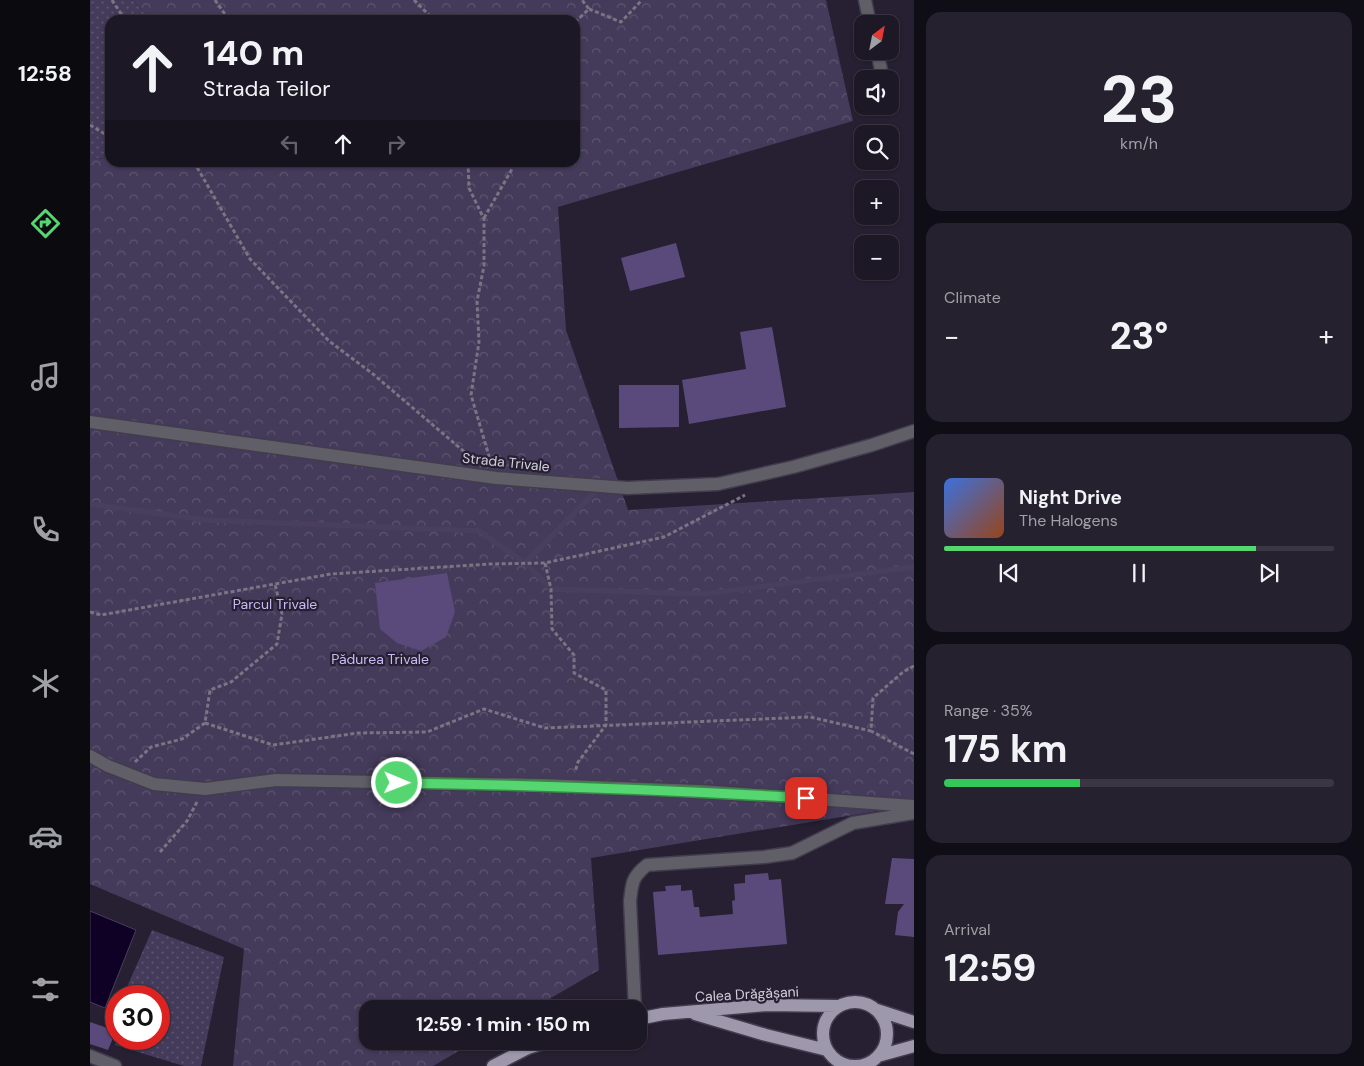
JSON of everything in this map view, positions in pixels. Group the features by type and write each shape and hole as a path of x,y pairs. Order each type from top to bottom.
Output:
{"main road":[{"path":"914,1022 858,1002 837,1006 824,1022 822,1031 823,1041 829,1057 847,1065 867,1064 914,1046"},
{"name":"Calea Drăgășani","path":"647,1018 768,1004 837,1006"},
{"path":"875,1060 884,1048 886,1038 883,1018 877,1010"},
{"name":"Calea Drăgășani","path":"688,1012 829,1057"},
{"path":"493,1066 524,1050"}],"street":[{"path":"865,0 868,15"},
{"name":"Strada Trivale","path":"90,422 496,478 627,488 718,484 802,465 914,431"},
{"path":"90,756 108,766 154,784 205,789 276,780 572,786 700,791 914,806"},
{"path":"635,1000 630,901 636,874 647,865 764,857 792,853 853,823 914,812"},
{"path":"90,1056 115,1066"}],"path":[{"path":"112,0 122,15"},
{"path":"216,0 226,15"},
{"path":"414,0 429,15"},
{"path":"582,0 589,9 621,22 642,0"},
{"path":"580,17 589,9"},
{"path":"90,125 105,134"},
{"path":"197,167 250,259 329,341 374,374 496,478"},
{"path":"468,167 469,188 484,219 484,266 477,300 479,342 471,395 496,478"},
{"path":"484,219 513,167"},
{"path":"90,612 101,615 331,574 490,564 545,563 664,537 753,490"},
{"path":"545,563 551,589 552,629 574,655 574,673 606,690 606,725 578,762 572,786"},
{"path":"125,773 151,747 182,739 205,723 210,690 231,682 277,644 282,614 275,584"},
{"path":"871,731 873,698 903,672 914,666"},
{"path":"205,723 273,745 358,733 427,732 484,709 545,728 810,717 871,731 914,754"},
{"path":"160,852 187,821 205,789"}],"green space":[{"path":"90,0 132,0 146,15 105,15 105,159 90,158"},
{"name":"Pădurea Trivale","path":"132,0 826,0 853,121 558,207 566,330 628,510 914,492 914,805 591,858 599,970 547,1000 359,1000 359,1050 461,1050 433,1066 233,1066 244,949 90,884 90,158 105,159 105,167 580,167 580,15 146,15"},
{"path":"152,930 224,957 201,1066 184,1066 131,1050 170,1050 170,985 128,985"}],"shaded area":[{"path":"90,911 136,930 114,985 105,985 105,1008 90,1002"}],"building":[{"path":"676,243 685,277 630,291 621,258"},
{"path":"772,327 786,407 689,424 682,380 746,369 740,332"},
{"path":"619,385 679,385 679,427 619,428"},
{"path":"447,573 455,612 446,637 421,651 397,643 380,629 375,583"},
{"path":"892,858 914,859 914,937 895,935 898,912 904,904 885,904"},
{"path":"768,873 769,880 781,879 787,944 658,955 653,892 666,891 665,886 681,885 681,891 692,890 694,907 699,907 700,917 733,914 732,901 735,900 734,884 745,883 745,875"},
{"path":"90,1022 105,1027 105,1049 90,1044"}],"waterway":[{"path":"525,563 600,487"},
{"path":"90,504 205,520 479,531 525,563 551,589 703,594 914,567"}],"route":[{"path":"397,783 543,785 700,791 806,798"}],"park label":[{"name":"Parcul Trivale","path":"275,604"}]}
